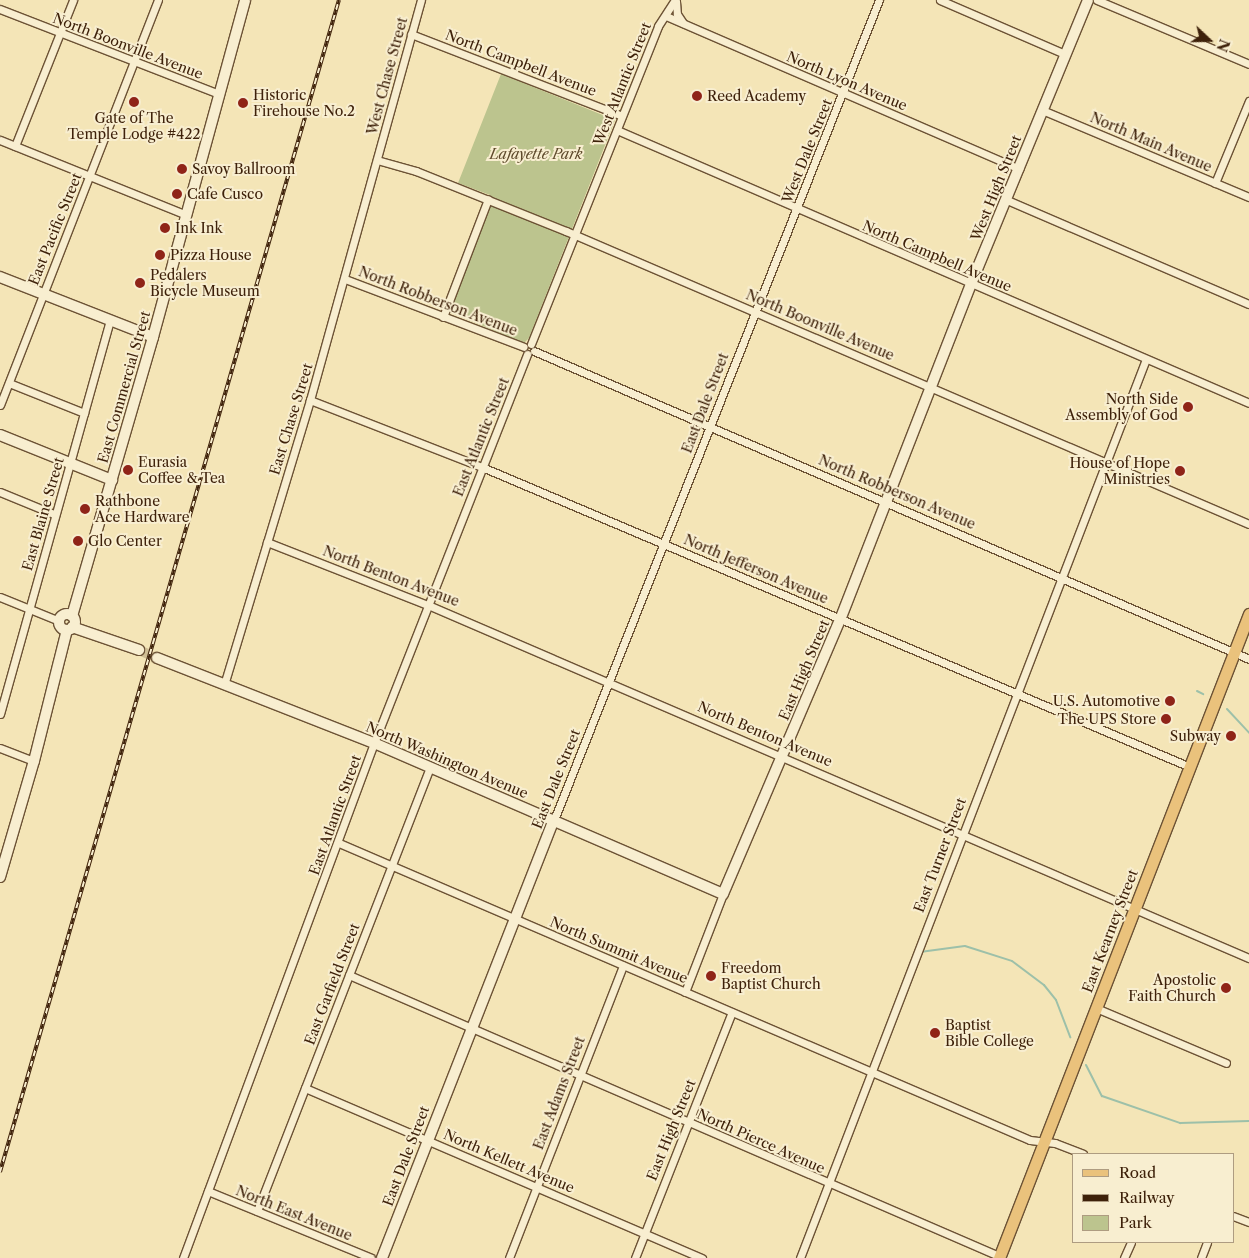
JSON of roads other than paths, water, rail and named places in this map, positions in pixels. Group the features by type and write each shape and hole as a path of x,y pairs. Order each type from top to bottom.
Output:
{"main road":[{"name":"East Kearney Street","path":"999,1257 1249,614"}],"street":[{"path":"15,146 73,0"},
{"name":"East Pacific Street","path":"0,405 158,0"},
{"name":"East Commercial Street","path":"0,877 34,761 66,623 112,480 187,215 245,0"},
{"name":"West Chase Street","path":"377,160 421,0"},
{"name":"West Dale Street","path":"756,311 844,93 879,0"},
{"path":"940,0 1065,54"},
{"name":"West High Street","path":"933,387 971,284 1088,0"},
{"path":"1097,0 1249,64"},
{"path":"673,1 683,24"},
{"name":"West Atlantic Street","path":"574,235 658,26 666,16 673,1"},
{"name":"North Boonville Avenue","path":"0,9 220,94"},
{"name":"North Lyon Avenue","path":"666,16 1019,169"},
{"name":"North Campbell Avenue","path":"411,34 622,116"},
{"path":"1215,183 1249,100"},
{"name":"North Main Avenue","path":"1042,110 1249,197"},
{"name":"North Campbell Avenue","path":"617,130 797,210 1249,403"},
{"path":"0,140 187,215"},
{"name":"North Boonville Avenue","path":"377,160 488,199 756,311 1249,524"},
{"name":"East Chase Street","path":"224,685 310,400 377,160"},
{"path":"443,317 488,199"},
{"path":"1007,200 1249,304"},
{"name":"East Atlantic Street","path":"183,1258 339,843 374,743 574,235"},
{"path":"0,277 153,337"},
{"name":"North Robberson Avenue","path":"344,279 529,349 1249,659"},
{"name":"East Dale Street","path":"382,1258 470,1028 756,311"},
{"name":"East Blaine Street","path":"0,714 54,514 110,321"},
{"name":"East Turner Street","path":"800,1258 1015,695 1146,359"},
{"path":"9,383 84,413"},
{"name":"East High Street","path":"685,992 722,894 840,620 933,387"},
{"name":"North Jefferson Avenue","path":"310,400 482,467 1015,695 1190,767"},
{"path":"0,436 112,480"},
{"path":"0,492 54,514"},
{"name":"North Benton Avenue","path":"267,542 428,604 1249,958"},
{"path":"0,597 139,650"},
{"name":"North Washington Avenue","path":"157,658 374,743 722,894"},
{"path":"0,748 34,761"},
{"name":"East Garfield Street","path":"256,1211 430,767"},
{"name":"North Summit Avenue","path":"339,843 392,864 1030,1140 1056,1142 1082,1153"},
{"name":"East Adams Street","path":"509,1258 623,965"},
{"name":"North Pierce Avenue","path":"349,976 999,1257"},
{"path":"1096,1008 1226,1063"},
{"name":"East High Street","path":"635,1258 732,1012"},
{"name":"North Kellett Avenue","path":"305,1088 702,1258"},
{"name":"North East Avenue","path":"208,1191 370,1258"},
{"path":"1234,1216 1249,1222"},
{"path":"1124,1258 1131,1243"},
{"path":"1201,1258 1207,1243"}],"waterway":[{"path":"1197,691 1203,694"},
{"path":"1227,709 1249,733"},
{"path":"920,952 965,946 1012,961 1044,985 1056,1000 1070,1037"},
{"path":"1086,1065 1102,1096 1180,1123 1249,1121"}],"tunnel":[{"path":"139,650 157,658"}],"railway":[{"path":"0,1172 339,0"}],"place":[{"name":"Reed Academy","path":"697,96"},
{"name":"Gate of The Temple Lodge #422","path":"134,102"},
{"name":"Historic Firehouse No.2","path":"243,103"},
{"name":"Savoy Ballroom","path":"182,169"},
{"name":"Cafe Cusco","path":"177,194"},
{"name":"Ink Ink","path":"165,228"},
{"name":"Pizza House","path":"160,255"},
{"name":"Pedalers Bicycle Museum","path":"140,283"},
{"name":"North Side Assembly of God","path":"1188,407"},
{"name":"Eurasia Coffee & Tea","path":"128,470"},
{"name":"House of Hope Ministries","path":"1180,471"},
{"name":"Rathbone Ace Hardware","path":"85,509"},
{"name":"Glo Center","path":"78,541"},
{"name":"U.S. Automotive","path":"1170,701"},
{"name":"The UPS Store","path":"1166,719"},
{"name":"Subway","path":"1231,736"},
{"name":"Freedom Baptist Church","path":"711,976"},
{"name":"Apostolic Faith Church","path":"1226,988"},
{"name":"Baptist Bible College","path":"935,1033"}],"park label":[{"name":"Lafayette Park","path":"536,154"}]}
